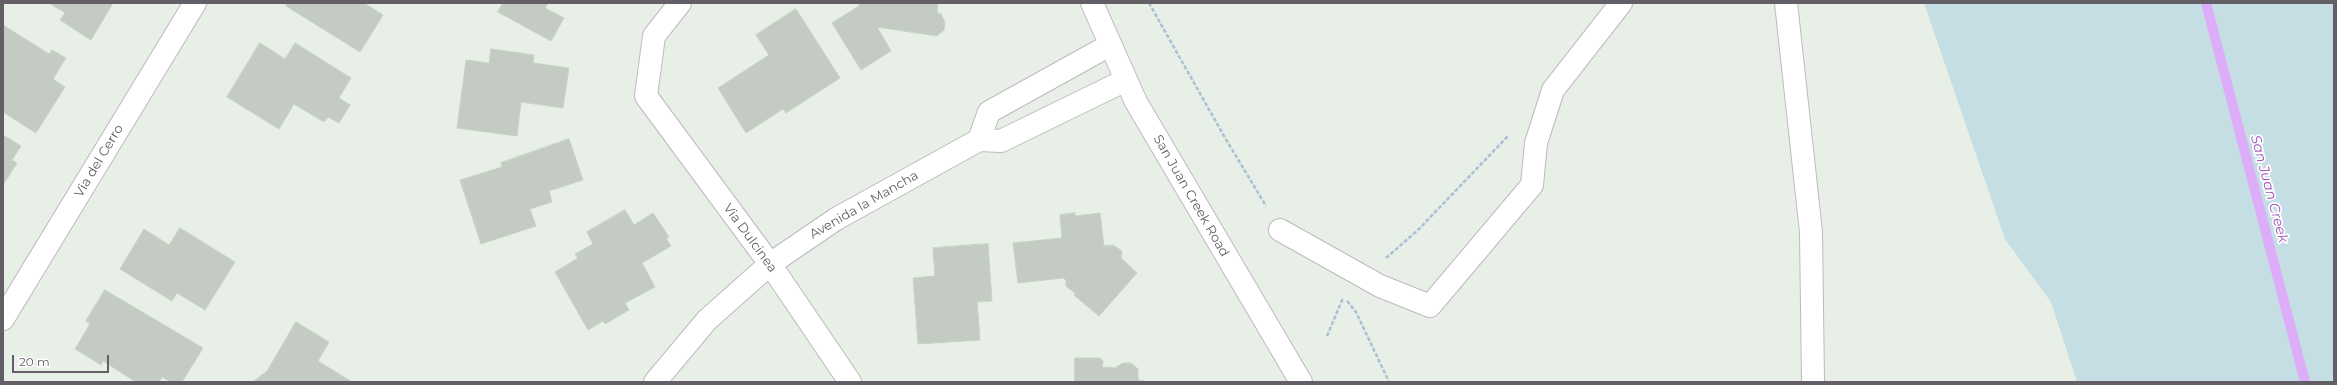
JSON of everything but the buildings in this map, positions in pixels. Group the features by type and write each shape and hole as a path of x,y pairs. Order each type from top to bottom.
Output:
{"street":[{"name":"Via del Cerro","path":"3,319 195,3"},
{"name":"Via Dulcinea","path":"680,3 654,36 646,96 770,264 850,382"},
{"name":"San Juan Creek Road","path":"1092,3 1136,102 1301,382"},
{"path":"1280,230 1380,286 1430,306 1532,184 1536,143 1553,90 1621,3"},
{"path":"1786,3 1811,232 1813,382"},
{"path":"1110,45 989,112 979,140 1001,141 1126,80"},
{"name":"Avenida la Mancha","path":"655,382 707,320 770,264 836,219 979,140"}],"path":[{"path":"1149,3 1224,136 1280,230"},
{"path":"1361,276 1378,265 1418,230 1510,133"},
{"path":"1337,292 1344,296 1356,312 1389,382"},
{"path":"1327,336 1344,296"}],"shaded area":[{"path":"1924,3 2334,3 2334,382 2077,382 2051,302 2005,239"}],"waterway":[{"name":"San Juan Creek","path":"2206,3 2305,382"}]}
